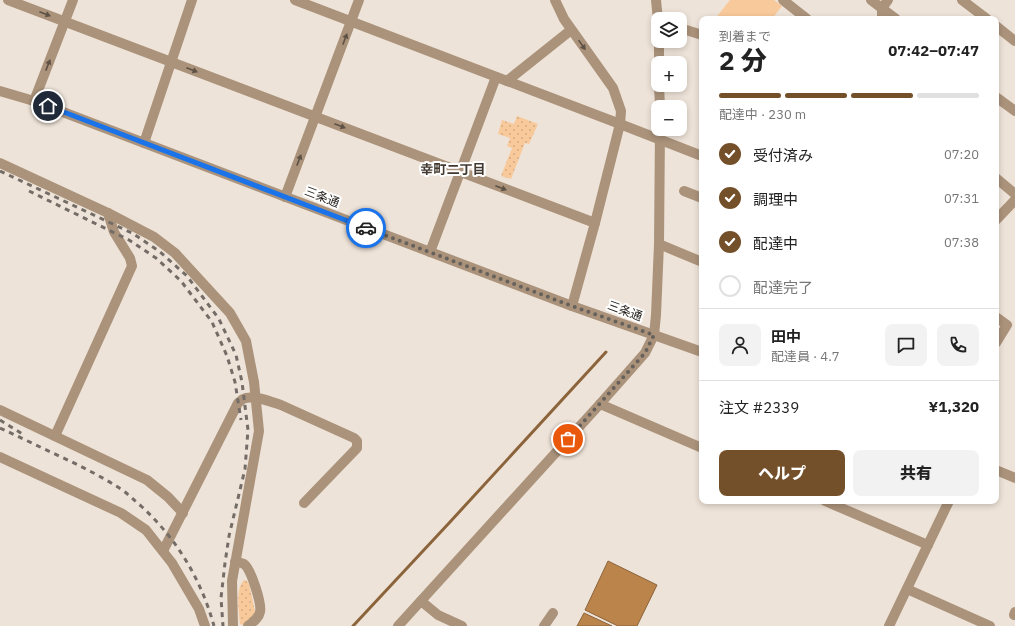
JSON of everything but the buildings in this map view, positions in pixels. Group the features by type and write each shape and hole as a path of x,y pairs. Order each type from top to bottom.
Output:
{"street":[{"path":"8,0 595,224"},
{"path":"34,101 73,0"},
{"path":"144,143 192,0"},
{"path":"294,0 699,155"},
{"path":"285,197 359,0"},
{"path":"556,0 564,19 613,88 621,111 620,124 595,224 572,306"},
{"path":"656,0 657,12"},
{"path":"783,0 803,16"},
{"path":"872,0 885,4 894,16"},
{"path":"962,0 983,16"},
{"path":"883,16 885,4"},
{"path":"999,28 1015,41"},
{"path":"507,81 572,30"},
{"path":"687,30 699,34"},
{"path":"430,252 496,77"},
{"name":"三条通","path":"0,91 34,101 572,306 699,351"},
{"path":"999,98 1015,111"},
{"path":"398,626 645,353 654,335 656,315 659,244 660,136"},
{"path":"0,163 108,213 154,237 175,252 230,313 246,341 254,382 260,431 232,581 233,626"},
{"path":"999,181 1015,194"},
{"path":"684,191 699,197"},
{"path":"999,217 1015,200"},
{"path":"55,436 132,266 130,258 114,232 108,213"},
{"path":"659,244 699,261"},
{"path":"999,319 1007,325 999,338"},
{"path":"163,551 238,403 244,398 256,397 281,405 354,438 357,441 356,448 304,503"},
{"path":"600,404 699,447"},
{"path":"0,410 147,480 168,497 183,512"},
{"path":"0,457 121,513 146,530 172,562 199,609 205,626"},
{"path":"999,471 1015,478"},
{"path":"833,504 928,545"},
{"path":"890,626 948,504"},
{"path":"235,562 244,564 249,571 260,601 261,611 258,617 248,626"},
{"path":"907,589 990,626"},
{"path":"421,601 438,615 462,626"},
{"path":"1015,612 1015,616"},
{"path":"544,626 553,613"}],"shaded area":[{"path":"730,0 774,0 782,6 774,16 717,16"},
{"path":"517,116 538,124 529,144 525,143 511,179 501,176 512,148 507,146 510,138 498,134 502,120 514,124"},
{"path":"608,561 657,585 637,626 618,626 585,610"},
{"path":"244,580 249,584 255,611 252,618 243,625 240,624 238,601 239,589"},
{"path":"584,613 612,626 577,626"}],"waterway":[{"path":"353,626 606,352"}],"railway":[{"path":"0,171 132,233 159,251 187,276 219,319 236,355 242,382 248,430 245,469 229,536 225,563 221,598 223,626"},
{"path":"29,191 129,240 156,258 181,281 212,322 227,356 235,382 241,420"},
{"path":"0,420 24,435"},
{"path":"0,428 99,476 125,492 141,506 166,532 186,561 202,592 214,626"}],"way so far":[{"path":"366,228 572,306 654,335 645,353 568,439"}],"district":[{"name":"幸町二丁目","path":"453,169"}],"route":[{"path":"48,106 366,228"}]}
